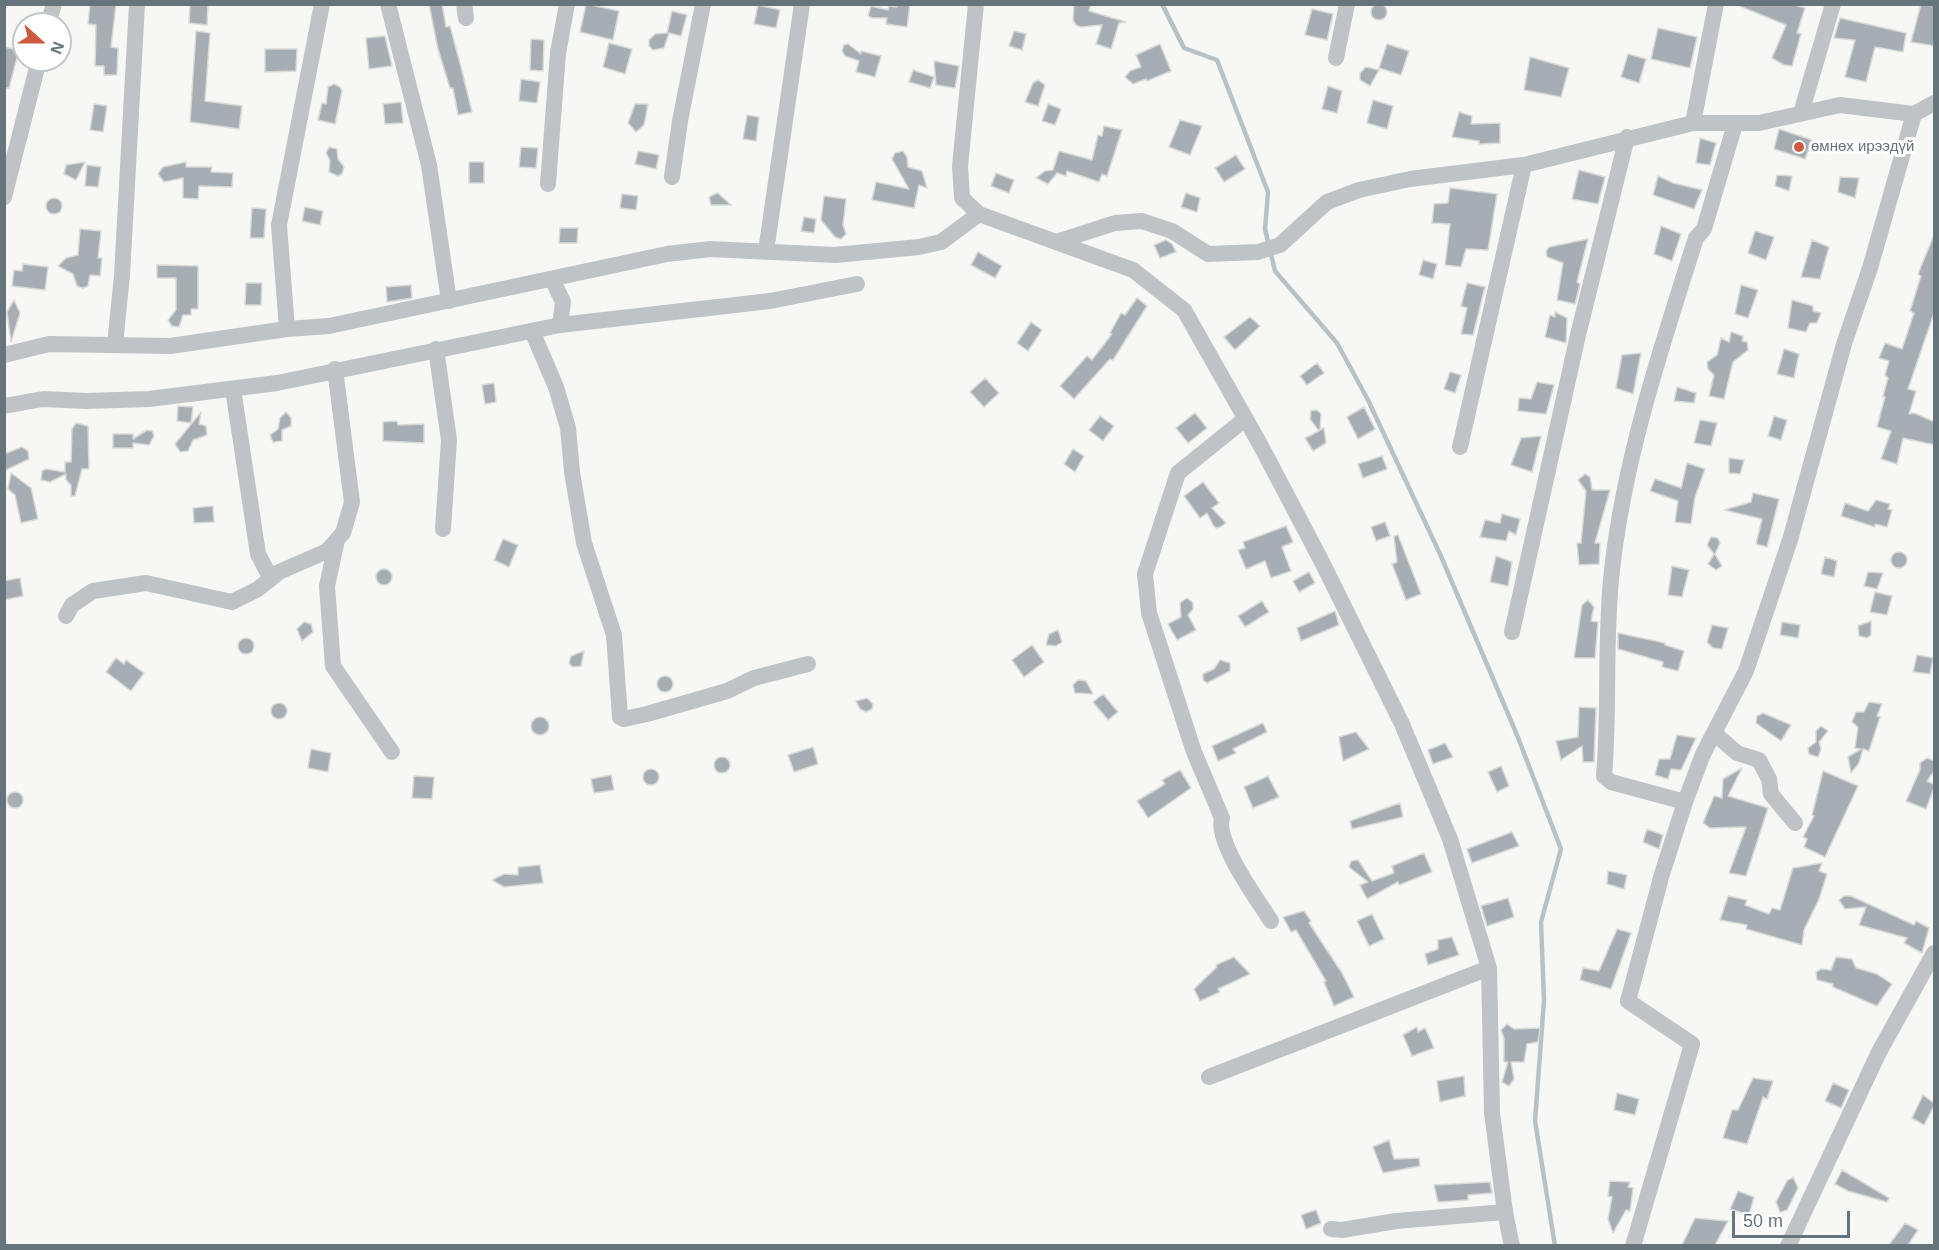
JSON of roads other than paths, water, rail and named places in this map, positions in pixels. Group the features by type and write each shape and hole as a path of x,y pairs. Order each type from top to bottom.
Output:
{"street":[{"path":"114,345 122,275 137,4"},
{"path":"287,329 279,225 322,4"},
{"path":"388,4 429,165 449,301"},
{"path":"548,184 558,53 567,4"},
{"path":"672,177 680,121 703,4"},
{"path":"766,251 802,4"},
{"path":"976,4 960,166 962,198 979,214 1133,270 1184,310 1323,564 1402,724 1450,839 1489,968 1492,1113 1505,1212 1512,1245"},
{"path":"1336,58 1347,4"},
{"path":"1693,123 1716,4"},
{"path":"1801,113 1833,4"},
{"path":"4,197 36,72"},
{"path":"1056,242 1115,223 1142,220 1172,231 1208,254 1259,252 1280,245 1327,202 1359,190 1410,179 1524,165 1627,137 1693,123 1759,123 1840,105 1914,114 1935,104"},
{"path":"1633,1245 1692,1044 1628,1001 1662,874 1685,802 1714,733 1746,671 1790,540 1844,344 1870,268 1914,114"},
{"path":"1685,802 1611,782 1604,776 1612,571 1625,490 1664,338 1696,238 1704,229 1735,124"},
{"path":"1512,632 1578,335 1627,137"},
{"path":"1460,447 1524,165"},
{"path":"4,355 49,344 170,346 287,329 329,326 667,254 710,249 835,255 919,247 941,242 979,214"},
{"path":"552,279 563,302 560,325"},
{"path":"4,406 43,399 86,402 149,399 277,383 335,369 560,325 770,301 858,284"},
{"path":"532,331 556,387 568,428 572,472 584,543 614,635 620,717 624,719 647,714 727,691 754,678 808,664"},
{"path":"436,349 449,440 443,529"},
{"path":"66,616 72,605 93,591 146,583 232,602 258,589 279,572 327,551 343,533 352,502 335,369"},
{"path":"232,389 258,554 271,579"},
{"path":"1245,419 1178,473 1145,574 1149,613 1194,752 1222,818 1220,826 1231,855 1271,921"},
{"path":"337,539 327,586 333,666 392,752"},
{"path":"1714,733 1737,753 1759,760 1769,779 1772,794 1795,823"},
{"path":"1788,1245 1879,1052 1935,953"},
{"path":"1209,1077 1489,968"},
{"path":"1331,1229 1342,1230 1396,1221 1505,1212"}],"waterway":[{"path":"1162,4 1184,48 1217,60 1268,192 1265,229 1275,271 1337,343 1368,400 1440,554 1517,735 1561,849 1541,922 1544,1000 1535,1121 1555,1246"}],"place":[{"name":"өмнөх ирээдүй","path":"1799,147"}]}
